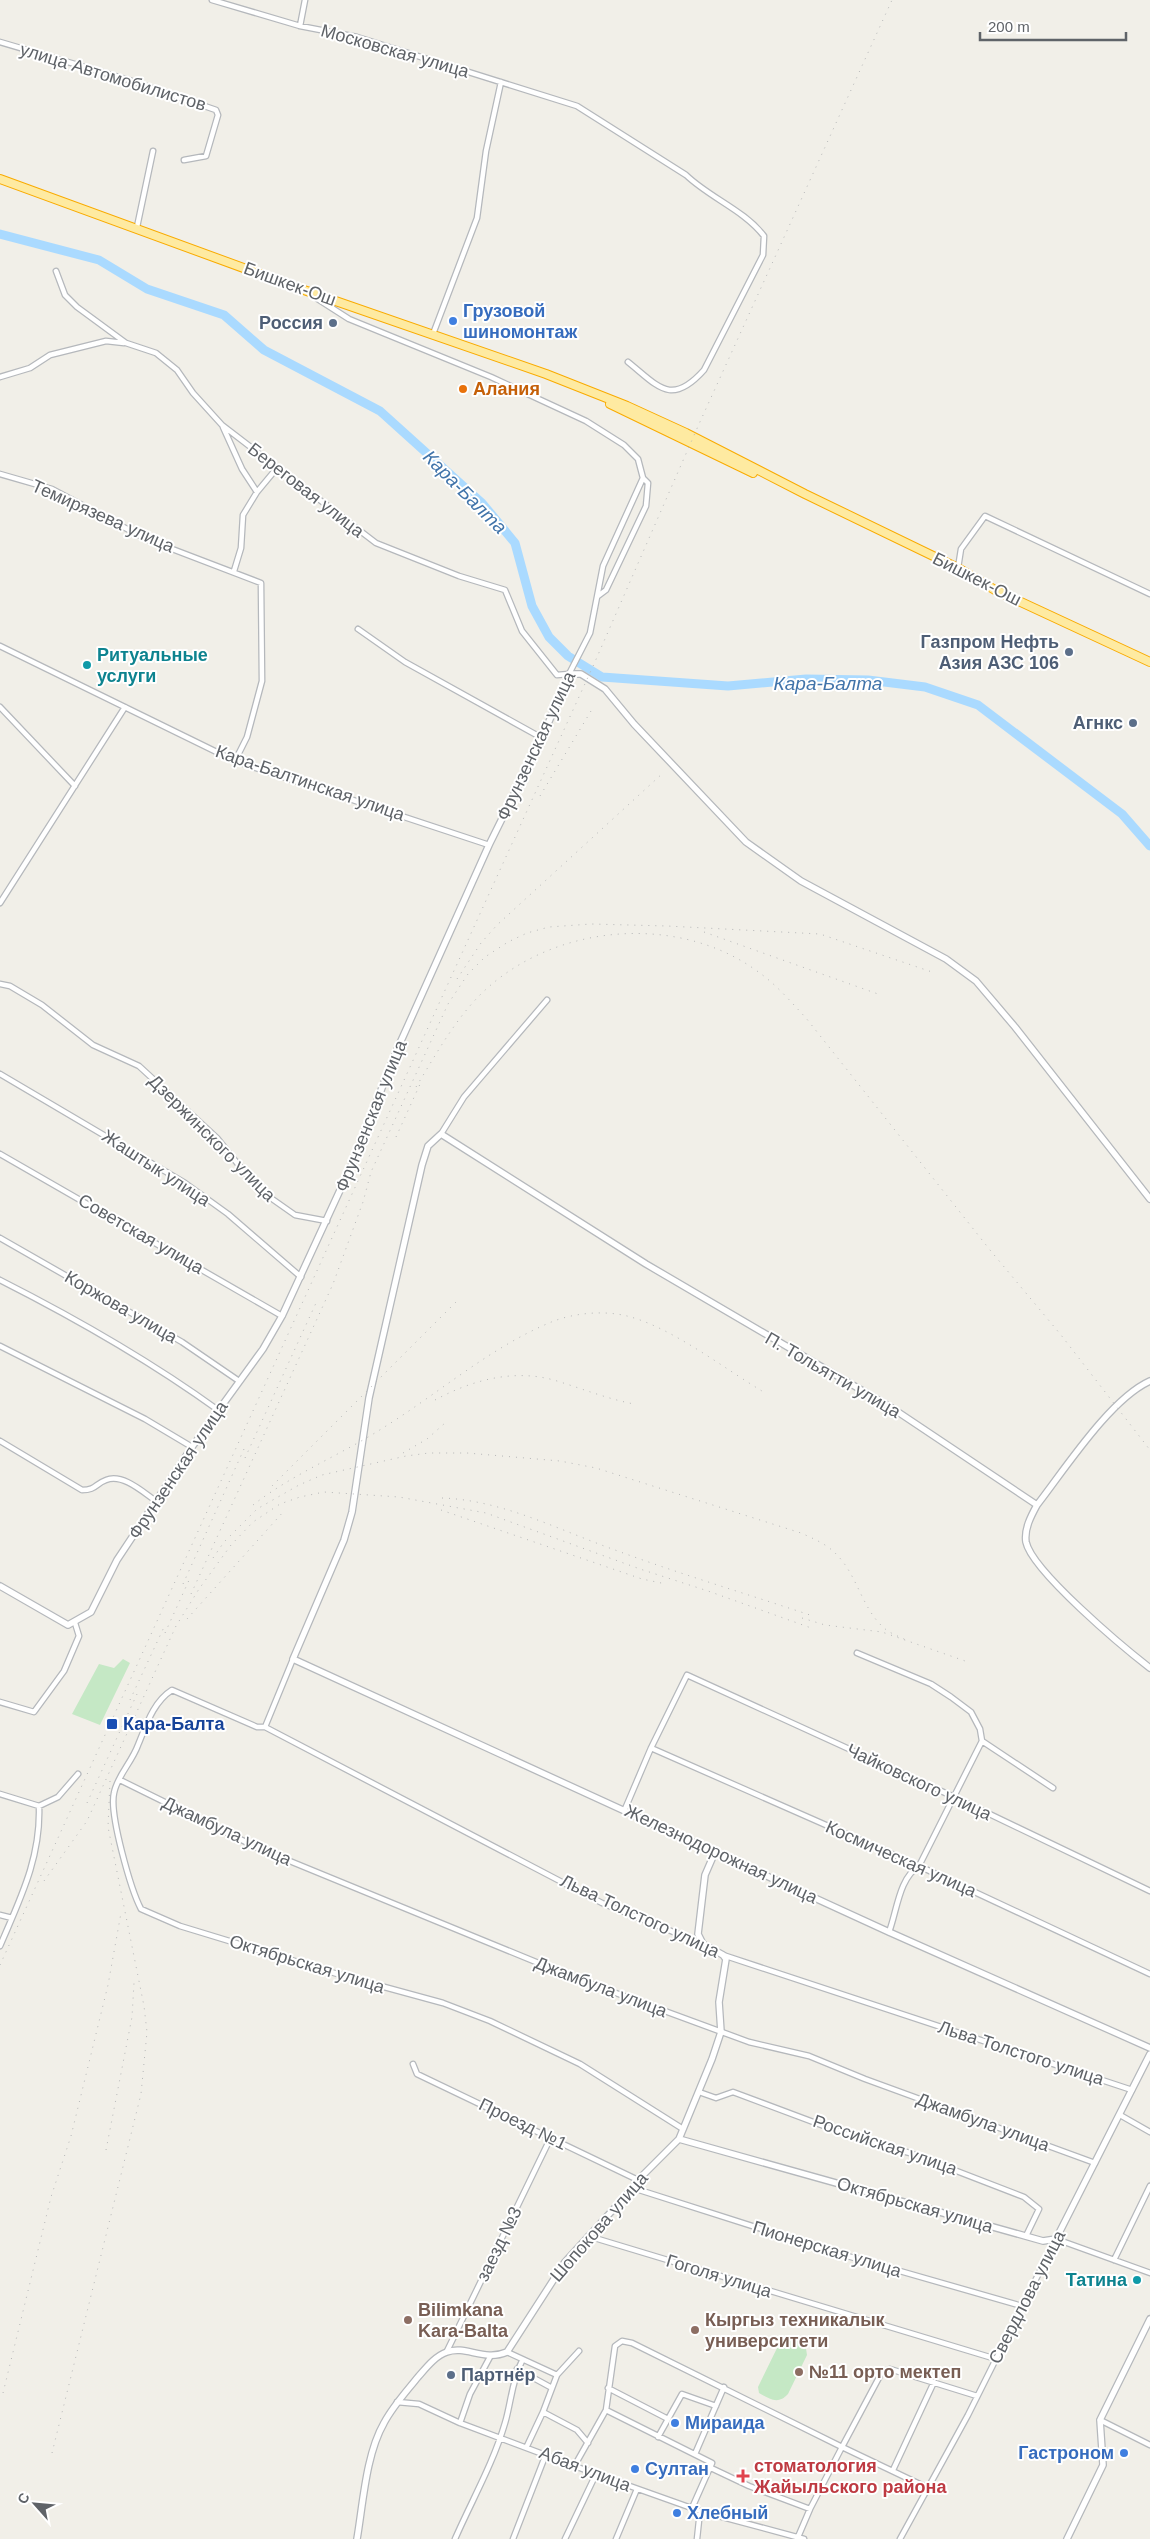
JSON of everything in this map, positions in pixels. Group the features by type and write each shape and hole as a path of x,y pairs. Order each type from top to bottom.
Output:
{"highway":[{"name":"Бишкек-Ош","path":"0,178 301,289 433,334 580,388 693,445 805,494 958,568 995,590 1150,662"}],"street":[{"name":"Московская улица","path":"212,0 300,26 357,37 577,106 686,176 754,224 764,236 763,255 704,370 694,381 683,388 664,390 628,362"},
{"path":"300,26 305,0"},
{"name":"улица Автомобилистов","path":"0,42 129,80 216,110 218,114 206,156 203,159 184,160"},
{"path":"433,334 477,218 486,150 501,82"},
{"path":"137,228 153,151"},
{"name":"Береговая улица","path":"56,271 65,295 71,301 126,343 156,353 177,370 193,393 222,425 376,543 459,576 505,590 522,631 557,676 569,674"},
{"path":"301,289 349,319 491,376 586,421 624,445 638,459 643,478 648,483 646,506 606,590 598,596"},
{"path":"0,377 30,368 50,355 106,341 126,343"},
{"path":"222,425 242,469 257,492"},
{"path":"234,571 241,548 243,516 246,508 277,468"},
{"name":"Темирязева улица","path":"0,474 52,489 146,539 234,571 261,583 262,681 247,737 236,761"},
{"name":"Фрунзенская улица","path":"75,1622 91,1612 117,1560 192,1447 263,1349 282,1316 327,1221 396,1052 489,845 542,738 569,674 590,633 603,566 643,478"},
{"path":"958,568 961,549 985,516 1150,594"},
{"path":"358,629 405,662 542,738"},
{"name":"Кара-Балтинская улица","path":"0,646 236,761 489,845"},
{"path":"569,674 580,674 605,689 634,724 746,842 801,880 946,959 976,981 1015,1027 1150,1199"},
{"path":"0,707 75,786"},
{"path":"0,903 126,707"},
{"name":"Дзержинского улица","path":"0,984 10,986 42,1005 93,1045 139,1066 217,1138 258,1189 295,1215 327,1221"},
{"path":"265,1726 344,1540 352,1512 368,1398 428,1146 441,1134 464,1097 547,1000"},
{"name":"Жаштык улица","path":"0,1074 185,1183 228,1214 301,1277"},
{"name":"П. Тольятти улица","path":"441,1134 654,1269 892,1408 1037,1505"},
{"name":"Советская улица","path":"0,1154 282,1316"},
{"name":"Коржова улица","path":"0,1238 182,1342 239,1380"},
{"path":"0,1280 75,1318 181,1384 218,1410"},
{"path":"0,1346 145,1419 192,1447"},
{"path":"1150,1381 1134,1388 1115,1406 1037,1505 1026,1532 1026,1544 1042,1566 1109,1636 1150,1668"},
{"path":"0,1441 82,1490 93,1490 107,1479 118,1479 129,1483 156,1501"},
{"path":"0,1586 68,1625 75,1622 80,1636 64,1671 34,1712 0,1702"},
{"path":"857,1653 931,1684 951,1697 971,1712 980,1729 982,1741 952,1796 919,1866 910,1871 901,1891 889,1932"},
{"name":"Железнодорожная улица","path":"293,1659 625,1809 889,1932 1150,2048"},
{"name":"Чайковского улица","path":"651,1748 687,1675 952,1796 1150,1891"},
{"name":"Льва Толстого улица","path":"172,1690 257,1727 265,1726 602,1903 703,1944 723,1955 1132,2090"},
{"name":"Октябрьская улица","path":"172,1690 164,1695 151,1714 137,1749 114,1793 113,1804 132,1894 140,1909 180,1926 344,1976 443,2003 490,2021 580,2064 683,2129"},
{"path":"982,1741 1053,1788"},
{"path":"625,1809 651,1748"},
{"name":"Космическая улица","path":"651,1748 919,1866 1150,1974"},
{"path":"0,1794 39,1806 58,1797 78,1774"},
{"name":"Джамбула улица","path":"120,1780 258,1848 575,1978 749,2042 809,2056 865,2079 1095,2163"},
{"path":"0,1946 30,1875 40,1826 39,1806"},
{"path":"703,1944 698,1934 705,1875 715,1852"},
{"path":"0,1915 12,1918"},
{"name":"Шопокова улица","path":"506,2352 565,2262 586,2236 679,2139 721,2032 719,2002 726,1964 723,1955"},
{"name":"Свердлова улица","path":"900,2539 977,2396 1150,2054"},
{"name":"Проезд №1","path":"413,2064 417,2074 638,2180"},
{"name":"Российская улица","path":"699,2092 716,2098 733,2092 864,2141 910,2153 1024,2196 1039,2209 1026,2236"},
{"path":"1120,2115 1150,2132"},
{"name":"заезд №3","path":"447,2351 551,2138"},
{"name":"Октябрьская улица","path":"679,2139 1043,2241 1056,2239 1150,2273"},
{"path":"1114,2260 1150,2186"},
{"name":"Пионерская улица","path":"633,2188 837,2253 1022,2306"},
{"name":"Гоголя улица","path":"586,2236 996,2359"},
{"path":"1067,2539 1103,2465 1100,2420 1150,2319"},
{"path":"574,2465 606,2410 615,2346 622,2341 632,2343 724,2387 928,2488"},
{"path":"357,2539 374,2448 383,2425 397,2402 432,2362 447,2351 454,2350 490,2357 506,2352 522,2361 546,2368 557,2375"},
{"path":"527,2446 543,2412 557,2375 579,2351"},
{"path":"460,2423 470,2394 490,2357"},
{"path":"455,2539 483,2482 500,2436 517,2370 522,2361"},
{"path":"798,2537 810,2509 884,2370 890,2369 977,2396"},
{"path":"517,2370 552,2388"},
{"path":"893,2470 934,2382"},
{"path":"694,2454 724,2387"},
{"path":"608,2388 668,2419"},
{"path":"658,2437 682,2394 716,2406"},
{"name":"Абая улица","path":"397,2402 419,2404 460,2423 500,2436 596,2474 700,2511 804,2539"},
{"path":"606,2410 712,2462 692,2508"},
{"path":"543,2412 577,2430 588,2443"},
{"path":"1100,2420 1150,2445"},
{"path":"513,2539 546,2454"},
{"path":"711,2468 749,2486 810,2509"},
{"path":"565,2539 596,2474"},
{"path":"616,2539 637,2489"},
{"path":"697,2539 700,2511"}],"green space":[{"path":"123,1659 130,1663 100,1725 72,1714 99,1664 114,1668"},
{"path":"790,2337 805,2342 807,2355 788,2394 781,2399 774,2400 759,2393 758,2387 779,2344"}],"waterway":[{"name":"Кара-Балта","path":"0,234 99,260 147,289 224,315 264,350 380,411 482,503 515,543 532,606 549,637 568,656 602,677 728,686 806,679 868,680 925,687 978,705 1122,814 1150,846"}],"railway":[{"path":"0,1965 594,664 699,424 892,0"},
{"path":"540,796 591,711"},
{"path":"457,979 481,943 497,925 663,773"},
{"path":"191,1594 333,1284 363,1202 371,1172 448,1004 468,974 485,957 508,942 527,933 549,927 591,924 667,926 820,934 932,972"},
{"path":"704,932 878,994"},
{"path":"416,1087 452,1029 478,997 507,973 540,954 576,941 614,934 652,934 689,940 725,952 764,976 806,1018 990,1250 1061,1335 1150,1450"},
{"path":"396,1137 421,1082"},
{"path":"272,1486 459,1299"},
{"path":"245,1458 316,1303"},
{"path":"253,1505 285,1483 386,1426 506,1345 549,1323 568,1317 608,1313 644,1321 679,1338 762,1391"},
{"path":"435,1400 479,1382 494,1378 525,1376 557,1381 605,1397 634,1404"},
{"path":"403,1453 427,1439 445,1423"},
{"path":"183,1584 244,1449"},
{"path":"213,1558 224,1542 257,1509 299,1485 322,1475 406,1456 429,1453 467,1453 560,1461 596,1468 801,1533 825,1545 844,1563 876,1619 888,1631 906,1640"},
{"path":"44,1881 87,1821 176,1626 199,1589 231,1545 253,1522 280,1504 300,1497 324,1492 399,1497 486,1513 814,1629"},
{"path":"442,1498 464,1500 508,1510 639,1559 813,1616"},
{"path":"441,1510 642,1579 666,1584"},
{"path":"187,1619 284,1511"},
{"path":"165,1633 190,1578"},
{"path":"802,1618 825,1625 882,1632 968,1662"},
{"path":"130,1700 165,1625"},
{"path":"87,1803 137,1694"},
{"path":"52,2453 141,2094 147,2032 144,2006 108,1827 110,1781"},
{"path":"3,2393 51,2197 71,2136 108,1985 121,1913"},
{"path":"106,2150 132,2017 134,1983"}],"place":[{"name":"Грузовой шиномонтаж","path":"453,321"},
{"name":"Россия","path":"333,323"},
{"name":"Алания","path":"463,389"},
{"name":"Газпром Нефть Азия АЗС 106","path":"1069,652"},
{"name":"Ритуальные услуги","path":"87,665"},
{"name":"Агнкс","path":"1133,723"},
{"name":"Кара-Балта","path":"112,1724"},
{"name":"Татина","path":"1137,2280"},
{"name":"Bilimkana Kara-Balta","path":"408,2320"},
{"name":"Кыргыз техникалык университети","path":"695,2330"},
{"name":"№11 орто мектеп","path":"799,2372"},
{"name":"Партнёр","path":"451,2375"},
{"name":"Мираида","path":"675,2423"},
{"name":"Гастроном","path":"1124,2453"},
{"name":"Султан","path":"635,2469"},
{"name":"стоматология Жайыльского района","path":"743,2476"},
{"name":"Хлебный","path":"677,2513"}]}
